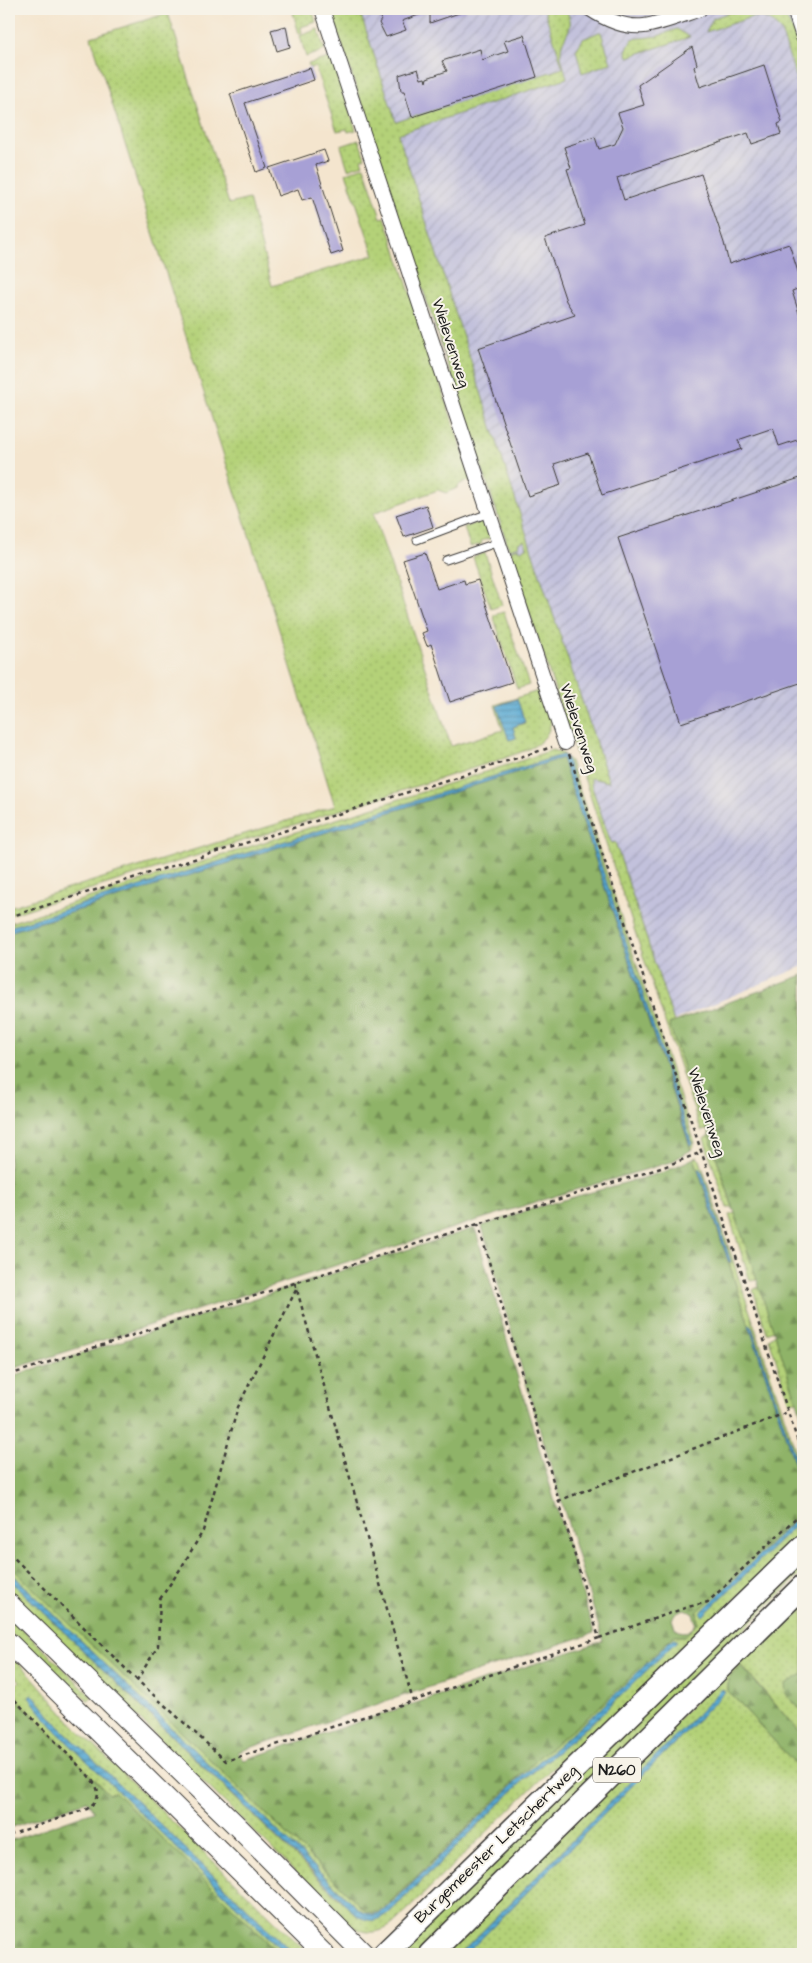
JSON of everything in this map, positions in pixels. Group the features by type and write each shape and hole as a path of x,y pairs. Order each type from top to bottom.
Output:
{"main road":[{"name":"Burgemeester Letschertweg","path":"384,1954 803,1547"},
{"name":"Burgemeester Letschertweg","path":"430,1954 803,1586"},
{"path":"9,1604 235,1824 364,1954"},
{"path":"9,1643 324,1954"}],"street":[{"name":"Wielevenweg","path":"322,9 565,743"},
{"path":"590,9 622,24 645,26 700,9"},
{"path":"794,9 803,37"}],"lane":[{"path":"417,540 489,513"},
{"path":"446,560 499,542"}],"path":[{"path":"9,917 565,743"},
{"name":"Wielevenweg","path":"565,743 803,1457"},
{"path":"9,1375 478,1224 662,1168 702,1152"},
{"path":"478,1224 599,1638"},
{"path":"295,1283 413,1701"},
{"path":"138,1680 158,1646 160,1599 203,1531 238,1407 296,1290"},
{"path":"558,1501 788,1412"},
{"path":"9,1553 138,1680 226,1761 413,1701 688,1607 708,1602 803,1511"},
{"path":"9,1694 97,1785 98,1794 95,1803 88,1809 9,1835"}],"shaded area":[{"path":"329,9 803,9 803,966 675,1020 669,1020 582,773"}],"green space":[{"path":"292,9 312,9 316,22 301,27 302,33 299,34"},
{"path":"330,9 359,9 396,122 563,68 544,9 565,9 569,15 570,26 561,50 567,78 398,134 530,545 609,782 591,778 591,784 610,840 612,843 615,842 674,1022 669,1024 699,1116 703,1116 707,1130 701,1131 509,551 527,548 525,541 518,543 519,546 509,549"},
{"path":"740,9 776,9 786,19 798,42 802,57 803,99 781,31 771,21 762,17 752,17 706,32 713,18"},
{"path":"168,13 229,204 249,199 272,286 374,255 346,173 364,166 381,218 385,217 472,480 460,484 457,488 446,493 438,490 374,514 451,746 503,730 495,705 541,690 551,721 549,729 540,742 505,758 9,915 9,907 335,806 91,37","holes":["517,699 525,723 513,727 516,738 509,740 498,706"]},
{"path":"318,29 325,50 306,57 300,36"},
{"path":"677,29 690,37 628,57 626,51 632,39 658,36"},
{"path":"601,32 611,63 582,73 576,50 583,39"},
{"path":"332,57 356,130 348,132 347,129 337,131 315,67 310,68 308,64"},
{"path":"359,140 365,158 361,159 363,164 348,169 341,146"},
{"path":"485,520 491,538 481,541 482,544 470,547 464,527"},
{"path":"485,553 502,605 491,609 473,557"},
{"path":"504,612 529,685 517,689 493,615"},
{"path":"552,750 562,753 570,761 695,1143 691,1150 690,1145 692,1144 563,755 9,927 9,923"},
{"path":"562,758 691,1150 671,1162 459,1226 9,1370 9,932"},
{"path":"803,975 803,1420 703,1116 699,1116 669,1024"},
{"path":"709,1135 733,1208 727,1208 704,1139"},
{"path":"697,1157 700,1160 803,1473 803,1481 752,1325 749,1325 729,1263 731,1262 700,1169 698,1169 694,1158"},
{"path":"694,1158 803,1489 803,1510 697,1612 698,1623 685,1636 673,1636 594,1712 539,1757 383,1909 377,1912 367,1912 9,1565 9,1377 475,1228 594,1633 238,1752 244,1760 603,1641 521,1366 482,1226 538,1207 664,1172","holes":["685,1609 693,1614 696,1623 692,1629 684,1632 675,1628 672,1619 677,1612"]},
{"path":"735,1213 757,1280 750,1281 729,1215"},
{"path":"759,1286 774,1330 767,1333 753,1290"},
{"path":"775,1334 797,1401 790,1402 769,1339"},
{"path":"803,1510 700,1613 703,1615 803,1518 803,1533 600,1731 549,1771 393,1924 376,1932 359,1930 348,1923 9,1592 9,1579 357,1916 389,1913 526,1778 600,1716 676,1641 673,1638 596,1713 523,1775 386,1909 377,1914 368,1914 352,1903 9,1571 9,1565 367,1912 386,1907 539,1757 594,1712 673,1635 685,1636 698,1623 697,1612"},
{"path":"803,1555 803,1572 421,1954 395,1954"},
{"path":"803,1594 803,1674 786,1694 803,1712 803,1736 742,1666 728,1679 728,1691 803,1772 803,1954 466,1954 725,1692 722,1689 460,1954 444,1954"},
{"path":"9,1616 92,1696 89,1701 39,1661 9,1631"},
{"path":"9,1655 28,1672 76,1728 309,1954 294,1954 58,1725 35,1697 57,1732 286,1954 280,1954 115,1792 109,1794 9,1691 9,1678 16,1685 20,1681 9,1669"},
{"path":"741,1666 803,1736 803,1772 728,1691 728,1679"},
{"path":"803,1674 803,1712 786,1694 785,1684"},
{"path":"9,1691 109,1794 115,1792 280,1954 9,1954 9,1841 94,1811 87,1801 9,1828"}],"water":[{"path":"517,699 525,722 513,727 516,738 509,740 497,706"},
{"path":"562,755 566,757 692,1144 690,1145 562,758 9,932 9,927"},
{"path":"698,1169 701,1169 731,1262 729,1263"},
{"path":"749,1325 751,1325 803,1481 803,1489"},
{"path":"803,1512 803,1518 703,1616 700,1613"},
{"path":"9,1571 352,1903 368,1914 377,1914 386,1909 523,1775 596,1713 673,1638 677,1641 600,1716 526,1778 389,1913 381,1918 367,1920 354,1913 9,1579"},
{"path":"722,1689 725,1692 466,1954 460,1954"},
{"path":"31,1695 35,1697 58,1725 294,1954 286,1954 57,1732 31,1700 29,1697"}],"building":[{"path":"377,9 465,9 465,11 430,23 430,11 402,21 406,30 386,37 379,23 381,20"},
{"path":"286,26 290,47 277,51 271,30"},
{"path":"524,35 537,77 412,117 404,91 401,91 399,75 418,69 421,79 425,78 426,82 427,78 447,71 442,61 480,49 482,60 508,51 504,41"},
{"path":"692,47 697,64 694,67 700,87 764,65 782,122 778,124 781,134 752,144 748,133 617,178 624,200 701,174 729,264 789,244 803,287 792,291 803,326 803,438 779,446 773,428 738,440 742,449 602,495 588,453 554,464 561,485 528,496 478,348 575,315 566,301 545,238 585,225 567,169 571,168 564,147 595,137 599,149 615,144 623,127 618,113 644,105 638,85"},
{"path":"310,68 314,80 245,103 267,168 256,172 230,94"},
{"path":"324,150 328,161 316,165 343,251 331,255 312,197 302,200 298,189 278,196 269,168"},
{"path":"803,477 803,682 681,723 618,538"},
{"path":"426,505 433,527 404,537 396,515"},
{"path":"425,553 437,589 464,580 465,584 478,580 512,682 450,702 431,644 427,646 422,633 427,631 403,560"}]}
